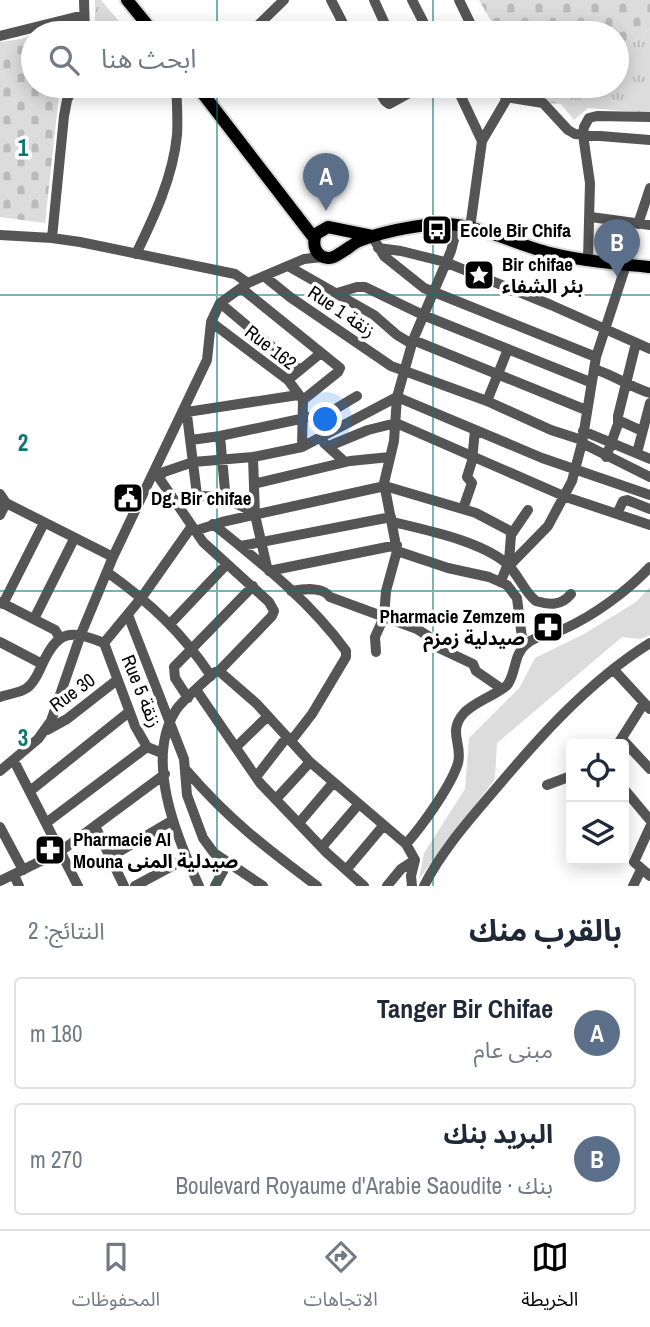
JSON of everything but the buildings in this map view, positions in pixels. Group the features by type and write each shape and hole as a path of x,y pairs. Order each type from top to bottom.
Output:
{"main road":[{"path":"127,0 144,21"},
{"path":"206,98 295,212 321,235 343,236 343,249"},
{"path":"321,235 322,257 335,257 343,249 372,236 426,225 464,227 541,251 650,267"},
{"path":"321,235 372,236"}],"street":[{"path":"84,0 84,21"},
{"path":"263,21 285,0"},
{"path":"331,0 342,21"},
{"path":"373,0 383,21"},
{"path":"412,0 423,21"},
{"path":"458,0 468,21"},
{"path":"60,21 84,15"},
{"path":"0,36 21,31"},
{"path":"52,238 67,98"},
{"path":"136,254 155,218 173,159 177,133 176,98"},
{"path":"383,98 389,104 399,98"},
{"path":"462,98 482,141"},
{"path":"376,652 375,638 384,617 386,591 397,548 384,486 396,423 397,397 412,342 464,227 482,141 505,98"},
{"path":"512,98 543,103 568,130 583,135 650,140"},
{"path":"588,259 591,218 590,183 583,135 585,125 591,117 650,117"},
{"path":"638,224 643,204 650,192"},
{"path":"591,218 650,225"},
{"path":"0,235 52,238 234,274 244,286 337,365 340,371 301,397 186,409"},
{"path":"304,259 321,235"},
{"path":"372,236 378,248 412,280 433,292 596,357"},
{"path":"378,248 446,262 551,304 650,349"},
{"path":"0,771 47,730 80,634 113,557 157,474 207,360 211,322 220,303 264,276 304,259 322,257"},
{"path":"508,565 548,526 566,496 582,438 596,357 626,265"},
{"path":"288,266 379,318 394,332 412,342 586,410"},
{"name":"Rue 1 زنقة","path":"264,276 382,360 551,430 582,438"},
{"path":"334,294 365,287 423,316 590,382"},
{"path":"220,303 300,370"},
{"name":"Rue 162","path":"211,322 288,380 301,397"},
{"path":"606,457 618,420 636,343"},
{"path":"486,401 508,349"},
{"path":"288,380 321,353"},
{"path":"594,369 650,393"},
{"path":"191,440 332,411 357,396"},
{"path":"301,397 302,447"},
{"path":"397,397 575,470 650,495"},
{"path":"157,474 193,462 253,457 302,447 397,397"},
{"path":"636,453 650,403"},
{"path":"186,409 197,495"},
{"path":"618,420 642,431"},
{"path":"329,446 368,430 396,423 566,496 650,525"},
{"path":"463,509 472,483 467,476 473,456 475,430"},
{"path":"220,436 226,501"},
{"path":"582,438 611,443 650,458"},
{"path":"582,438 606,457 650,477"},
{"path":"318,439 345,463"},
{"path":"253,457 255,515 268,570"},
{"path":"254,484 345,463 390,457"},
{"path":"157,474 193,529 272,606 273,614 215,674 180,705 170,721 162,753 173,820 199,886"},
{"path":"104,643 193,529 384,486 463,509 496,522 512,532"},
{"path":"0,494 3,503 0,515"},
{"path":"178,505 197,495 226,501 248,509 255,515"},
{"path":"617,514 626,500 650,509"},
{"path":"3,503 113,557"},
{"path":"501,581 508,565 512,532 528,510"},
{"path":"241,546 392,519 475,547 508,565 534,601 558,604 563,603 571,594"},
{"path":"44,523 1,603 55,630 60,638"},
{"path":"214,524 330,628 347,655 312,714 256,777"},
{"path":"34,619 75,539"},
{"path":"268,570 397,548 448,568 501,581 510,587 517,598 523,646 508,685 476,703 460,718 456,730 459,754 456,767 447,785 406,844"},
{"path":"170,624 227,564"},
{"path":"523,646 539,637 564,629 627,590 650,567"},
{"path":"107,572 142,597 215,674 268,716 310,762 406,844 415,860 411,876 412,886"},
{"path":"253,586 173,669 175,678 193,694 236,747 256,777 322,847 364,886"},
{"path":"291,592 304,589 324,592 330,597 425,634 439,648 473,663 476,671 502,689"},
{"path":"128,615 187,771 187,795 200,830 208,846 260,885"},
{"path":"1,694 26,689 37,677 50,648 60,638 80,634"},
{"name":"Rue 5 زنقة","path":"80,634 104,643 129,712 147,747 162,753"},
{"path":"0,642 42,664"},
{"path":"424,886 460,832 520,761 567,711 614,670 649,645"},
{"path":"614,670 647,706 622,739"},
{"name":"Rue 30","path":"47,730 67,719 117,680"},
{"path":"30,791 129,712"},
{"path":"236,747 268,716"},
{"path":"46,823 147,747"},
{"path":"629,749 650,769"},
{"path":"14,761 78,886"},
{"path":"276,799 310,762"},
{"path":"187,771 244,830 317,886"},
{"path":"0,881 61,851 165,774"},
{"path":"547,785 566,778"},
{"path":"299,823 333,783"},
{"path":"629,795 650,820"},
{"path":"322,847 358,804"},
{"path":"110,857 173,820"},
{"path":"346,870 383,825"},
{"path":"95,826 124,886"},
{"path":"0,827 3,841 18,873 19,886"},
{"path":"633,886 646,873 634,860 650,827"},
{"path":"135,886 187,859"},
{"path":"387,886 401,869 415,860"},
{"path":"215,886 228,862"}],"green space":[{"path":"95,0 101,0 119,21 95,21"},
{"path":"479,0 650,0 650,28 629,46 629,21 491,21"},
{"path":"650,28 650,113 588,108 574,120 561,104 568,98 629,98 629,46"},
{"path":"21,39 21,98 59,98 45,223 0,217 0,42"},
{"path":"544,98 568,98 561,104 548,103"},
{"path":"650,587 650,635 640,639 622,637 497,743 495,779 419,879 424,853 465,789 469,738 520,687 535,658 584,634 636,602"}],"place":[{"name":"Tanger Bir Chifae","path":"326,211"},
{"name":"Ecole Bir Chifa","path":"437,230"},
{"name":"Bir chifae بئر الشفاء","path":"479,275"},
{"name":"البريد بنك","path":"617,277"},
{"name":"Dg. Bir chifae","path":"128,498"},
{"name":"Pharmacie Zemzem صيدلية زمزم","path":"548,627"},
{"name":"Pharmacie Al Mouna صيدلية المنى","path":"50,850"}]}
